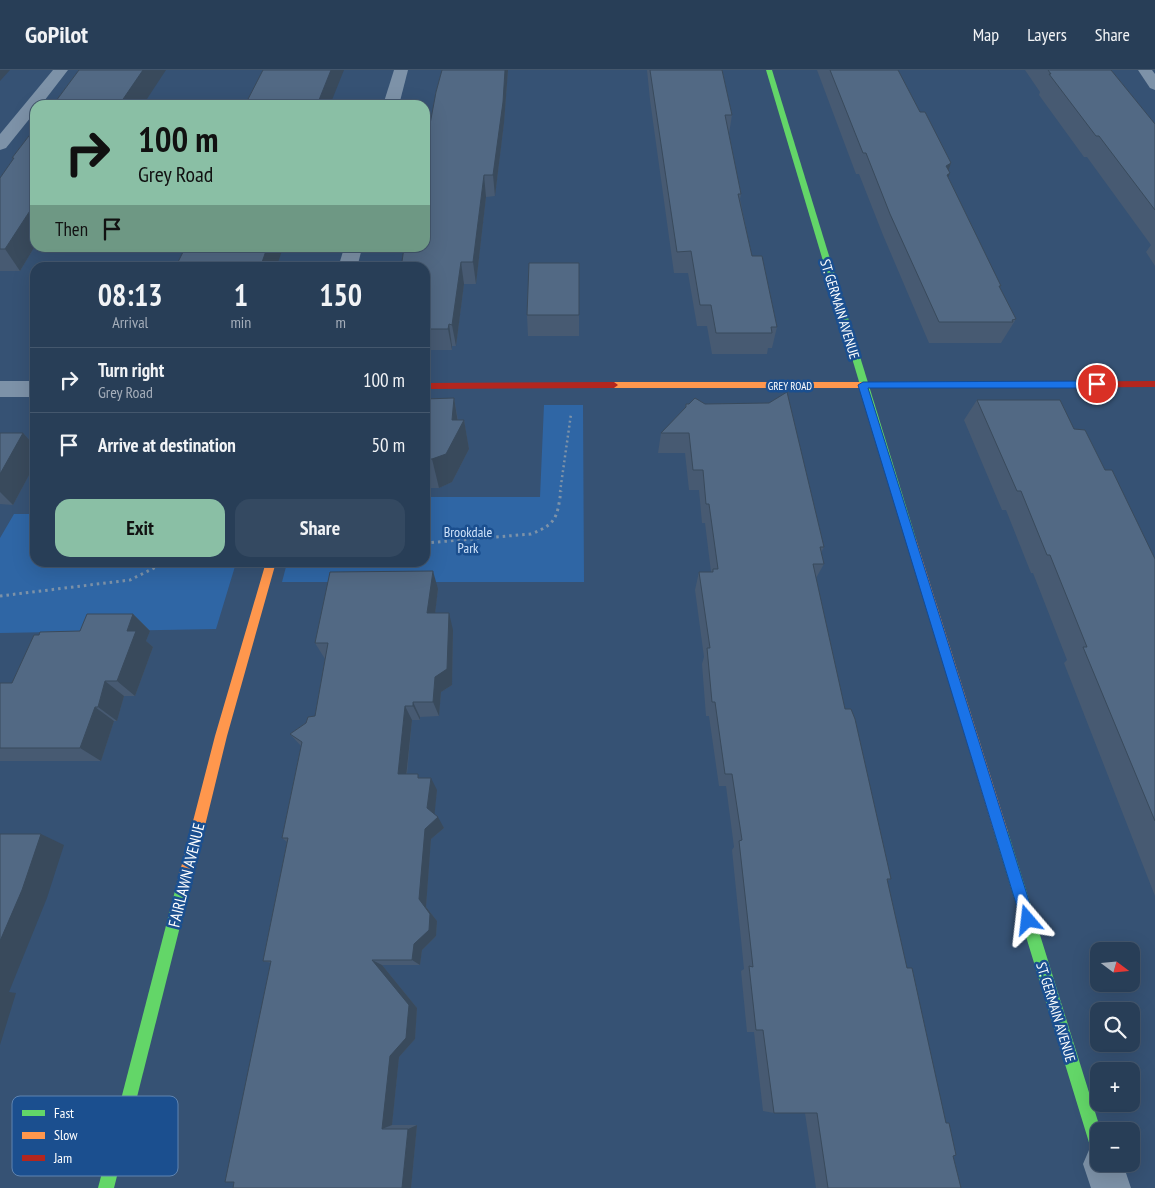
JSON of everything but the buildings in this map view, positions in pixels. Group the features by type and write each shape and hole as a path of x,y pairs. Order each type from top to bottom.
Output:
{"street":[{"path":"37,100 61,70"},
{"path":"393,100 401,70"},
{"name":"ST. GERMAIN AVENUE","path":"769,70 863,385 1090,1122"},
{"path":"1145,70 1155,85"},
{"path":"0,145 30,108"},
{"name":"GREY ROAD","path":"430,386 1155,384"},
{"path":"0,389 30,389"},
{"name":"FAIRLAWN AVENUE","path":"129,1096 221,736 270,567"},
{"path":"1106,1172 1111,1188"}],"path":[{"path":"430,542 464,538 531,534 547,528 557,517 574,386"},
{"path":"0,596 130,580 156,567"}],"green space":[{"name":"Brookdale Park","path":"544,405 583,405 584,582 282,582 286,567 430,567 430,497 540,497"},
{"path":"14,514 30,514 30,567 235,567 216,629 0,633 0,538"}],"traffic: fast":[{"path":"769,70 911,539"},
{"path":"1001,832 1091,1122"},
{"path":"130,1096 183,887"},
{"path":"106,1188 109,1176"}],"traffic: slow":[{"path":"614,385 972,385"},
{"path":"911,539 1001,832"},
{"path":"183,887 221,736 270,567"}],"traffic: jam":[{"path":"972,385 1155,384"},
{"path":"430,386 614,385"}],"route":[{"path":"1028,920 863,385 1097,384"}]}
